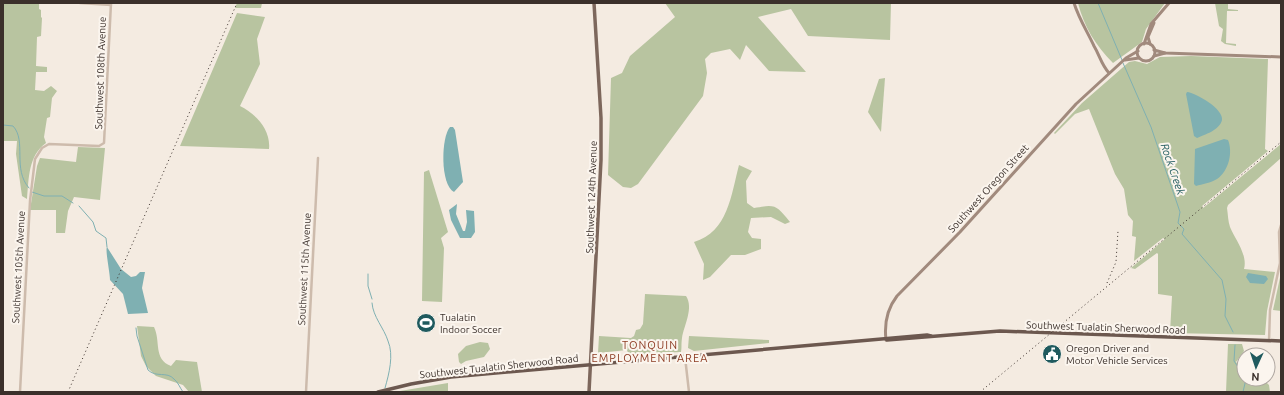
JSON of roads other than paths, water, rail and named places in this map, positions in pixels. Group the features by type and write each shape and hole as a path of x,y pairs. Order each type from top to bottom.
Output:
{"highway":[{"name":"Southwest Tualatin Sherwood Road","path":"378,392 441,379 886,340 927,335 1008,331 1281,341"}],"main road":[{"name":"Southwest 124th Avenue","path":"588,392 601,147 594,3"},
{"path":"1074,3 1083,25 1095,47 1099,60 1109,73"},
{"path":"1154,56 1154,50 1148,37 1154,23 1169,3"},
{"name":"Southwest Oregon Street","path":"886,340 886,318 891,305 897,296 960,232 1074,107 1109,73 1138,51 1144,44 1149,28 1154,23"},
{"path":"1144,44 1150,44"},
{"path":"1154,50 1165,53 1281,57"},
{"path":"1138,51 1139,58"},
{"path":"1125,60 1139,58 1148,61 1154,56 1165,53"}],"street":[{"path":"80,3 111,4"},
{"name":"Southwest 108th Avenue","path":"44,146 52,143 99,146 104,143 111,4"},
{"name":"Southwest 105th Avenue","path":"20,392 31,179 35,159 44,146"},
{"name":"Southwest 115th Avenue","path":"306,392 318,158"},
{"path":"1269,341 1270,310 1280,260 1279,232 1281,225"},
{"path":"685,357 689,392"}],"water":[{"path":"1187,92 1197,95 1209,102 1219,111 1222,120 1218,127 1197,138 1194,136 1186,94"},
{"path":"450,127 453,127 455,130 463,182 454,192 449,188 446,180 443,161 445,140"},
{"path":"1224,139 1228,140 1230,150 1227,166 1221,176 1217,179 1196,186 1194,184 1195,149"},
{"path":"457,204 456,214 463,231 465,231 467,222 466,210 474,211 475,232 471,238 460,238 451,220 449,210"},
{"path":"107,247 121,269 131,277 136,276 140,272 145,272 142,288 148,313 128,314 123,294 110,280"},
{"path":"1248,273 1266,276 1268,279 1264,284 1250,283 1246,277"}],"waterway":[{"name":"Rock Creek","path":"1098,3 1122,60"},
{"name":"Rock Creek","path":"1123,63 1151,127 1180,212 1178,223 1184,229 1182,234 1222,280 1226,299 1225,316 1233,332"},
{"path":"3,125 13,126 17,132 20,147 21,172 29,188"},
{"path":"32,192 44,196 62,196 73,203"},
{"path":"79,206 93,222 96,231 106,238 107,247"},
{"path":"368,274 368,286 372,299"},
{"path":"372,303 374,313 386,336 391,352 385,388"},
{"path":"136,328 137,336 148,370 154,374 168,375 177,382 183,392"},
{"name":"Rock Creek","path":"1235,345 1234,361 1236,364"},
{"name":"Rock Creek","path":"1243,392 1244,387"}],"railway":[{"path":"68,392 237,3"},
{"path":"980,392 1281,142"},
{"path":"1107,283 1116,262 1118,231"}],"place":[{"name":"Tualatin Indoor Soccer","path":"426,323"},
{"name":"Oregon Driver and Motor Vehicle Services","path":"1052,354"}],"district":[{"name":"TONQUIN EMPLOYMENT AREA","path":"650,351"}]}
